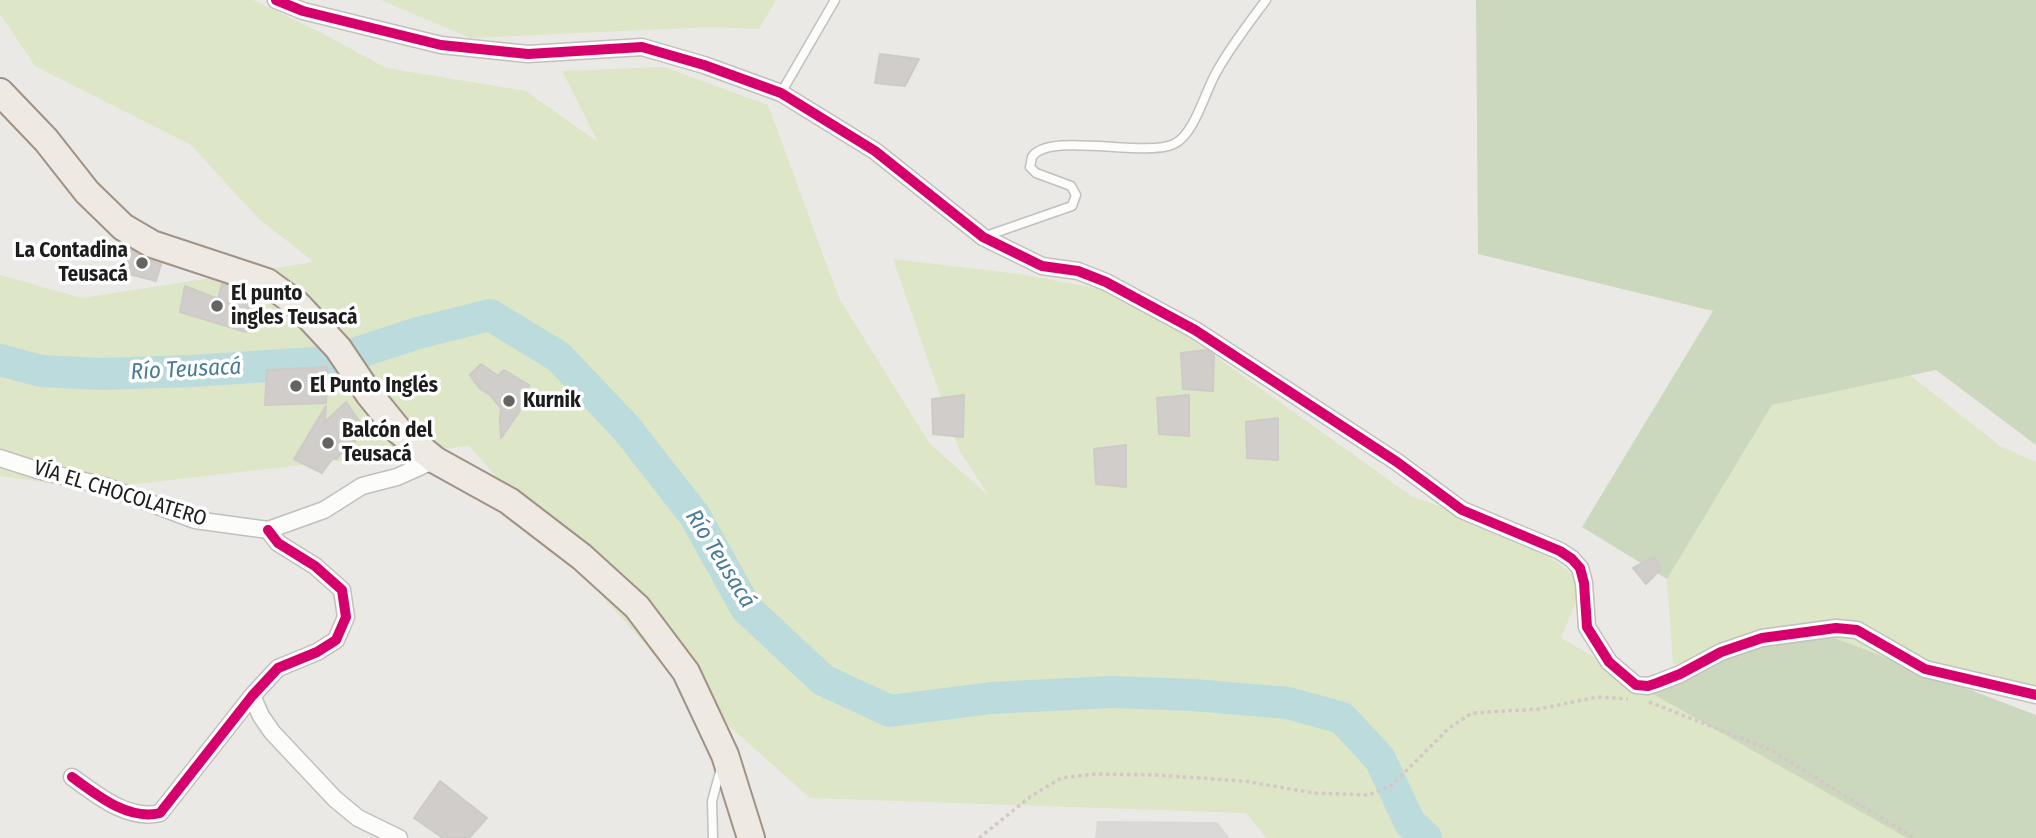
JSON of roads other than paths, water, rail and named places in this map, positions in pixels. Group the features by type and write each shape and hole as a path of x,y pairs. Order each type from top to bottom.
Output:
{"main road":[{"path":"4,100 46,140 87,191 123,227 152,244 268,282 297,304 338,348 369,394 400,431 435,460 509,501 582,557 637,607 686,672 725,755 751,838"}],"street":[{"path":"276,0 303,11 441,45 528,54 642,47 704,65 780,93 875,150 984,237 1042,266 1079,271 1106,282 1195,330 1397,462 1462,510 1560,551 1572,559 1580,568 1584,583 1587,627 1609,663 1636,685 1648,686 1657,683 1721,652 1762,638 1836,628 1857,630 1925,669 2036,695"},
{"name":"VÍA EL CHOCOLATERO","path":"0,458 105,486 195,520 268,530 324,510 362,486 397,477 435,460"},
{"path":"72,777 110,803 134,813 160,813 252,695 278,668 317,652 336,640 346,617 342,590 315,566 278,543 268,530"},
{"path":"252,695 272,732 335,799 358,818 399,838"}],"lane":[{"path":"780,93 835,0"},
{"path":"984,237 1072,206 1076,195 1071,186 1036,173 1030,167 1033,156 1043,148 1081,145 1160,148 1175,144 1186,134 1216,72 1266,0"},
{"path":"713,838 712,801 725,755"}],"waterway":[{"name":"Río Teusacá","path":"0,360 41,371 101,374 329,362 418,333 490,315 559,357 627,429 695,516 746,608 823,680 890,711 991,698 1112,692 1288,703 1342,718 1380,759 1410,823 1426,838"}],"place":[{"name":"La Contadina Teusacá","path":"142,263"},
{"name":"El punto ingles Teusacá","path":"217,306"},
{"name":"El Punto Inglés","path":"296,386"},
{"name":"Kurnik","path":"509,401"},
{"name":"Balcón del Teusacá","path":"328,443"}]}
